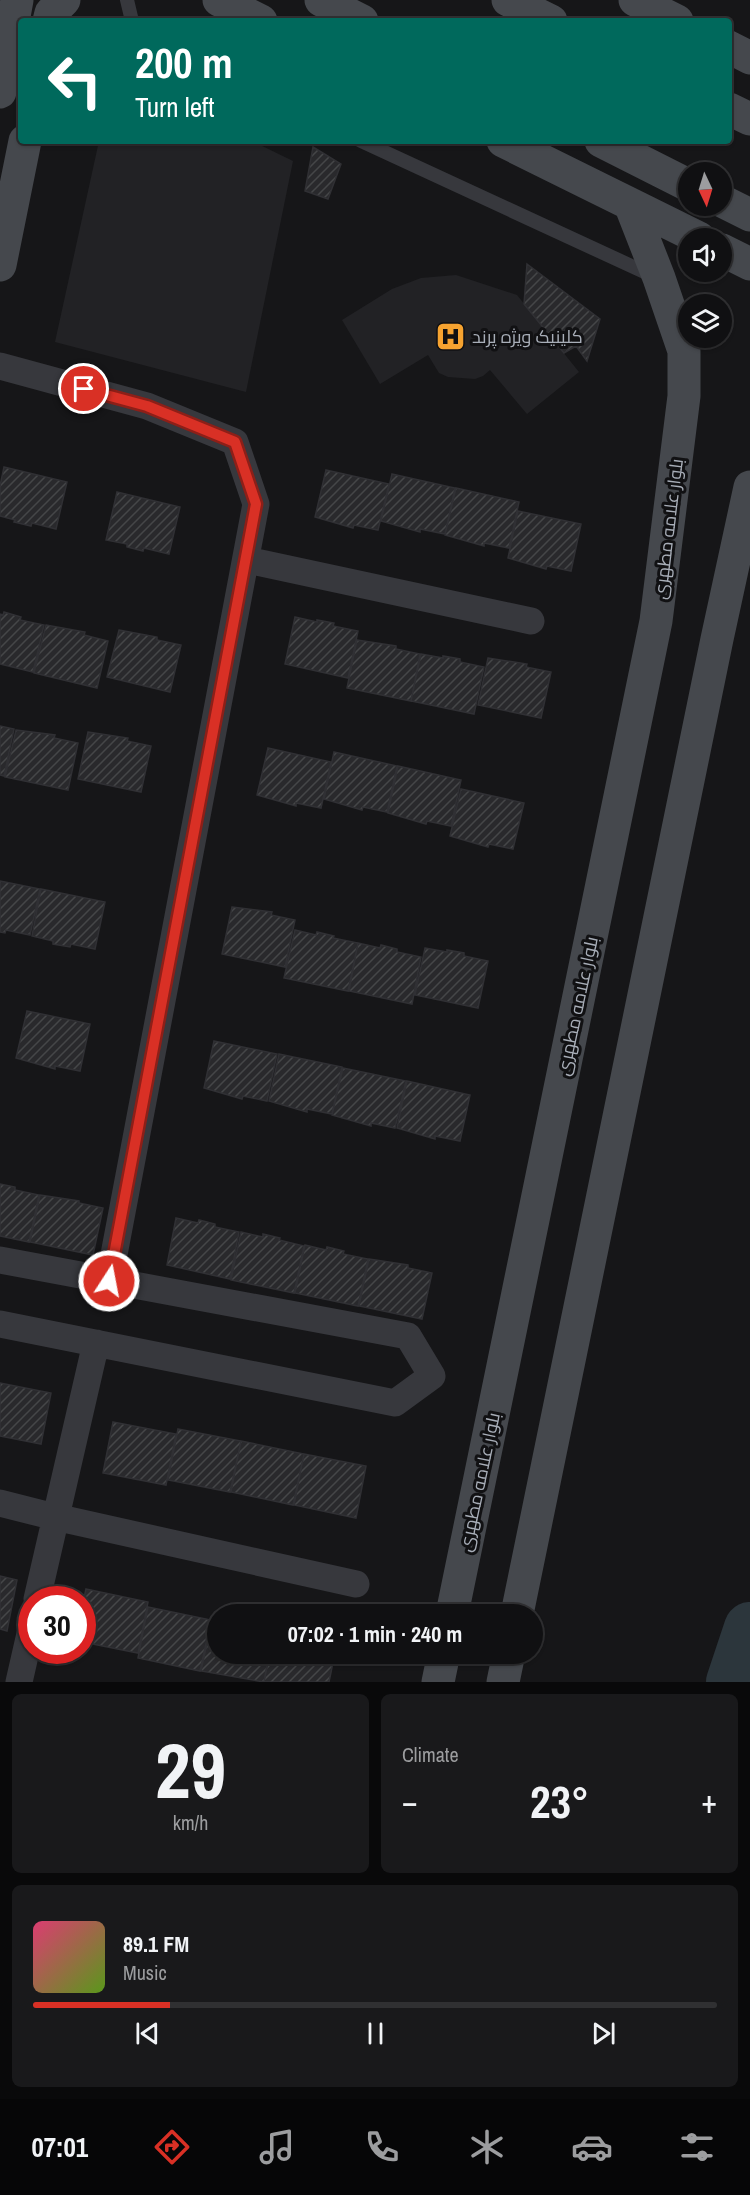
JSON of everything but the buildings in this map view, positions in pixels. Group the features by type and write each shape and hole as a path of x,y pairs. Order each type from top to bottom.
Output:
{"street":[{"path":"219,0 255,18"},
{"path":"321,0 356,18"},
{"path":"508,0 544,18"},
{"path":"634,0 671,18"},
{"path":"732,48 750,57"},
{"path":"0,92 18,51"},
{"path":"732,110 750,119"},
{"path":"0,265 24,144"},
{"path":"509,144 679,228"},
{"path":"607,144 678,180"},
{"name":"بلوار علامه مطهری","path":"454,1604 656,621 684,396 684,351 630,204"},
{"path":"732,206 750,215"},
{"path":"732,255 750,264"},
{"path":"0,366 147,406 235,442 256,504 109,1281"},
{"path":"519,1604 750,487"},
{"path":"247,560 531,621"},
{"path":"0,1260 408,1336 432,1376 395,1404 0,1324"},
{"path":"40,1586 96,1343"},
{"path":"0,1503 356,1584"},
{"path":"19,1682 23,1664"},
{"path":"438,1682 442,1664"},
{"path":"503,1682 507,1664"}],"lane":[{"path":"127,0 131,18"},
{"path":"367,144 659,279"}],"shaded area":[{"path":"98,144 258,144 293,161 246,392 55,342"},
{"name":"کلینیک ویژه پرند","path":"456,275 517,295 579,372 527,414 490,370 475,379 448,377 439,373 428,355 380,384 342,320 392,289 421,278"}],"waterway":[{"path":"732,1682 750,1628"}],"place":[{"name":"کلینیک ویژه پرند","path":"451,336"}],"route":[{"path":"84,389 147,406 235,442 256,504 109,1281"}]}
